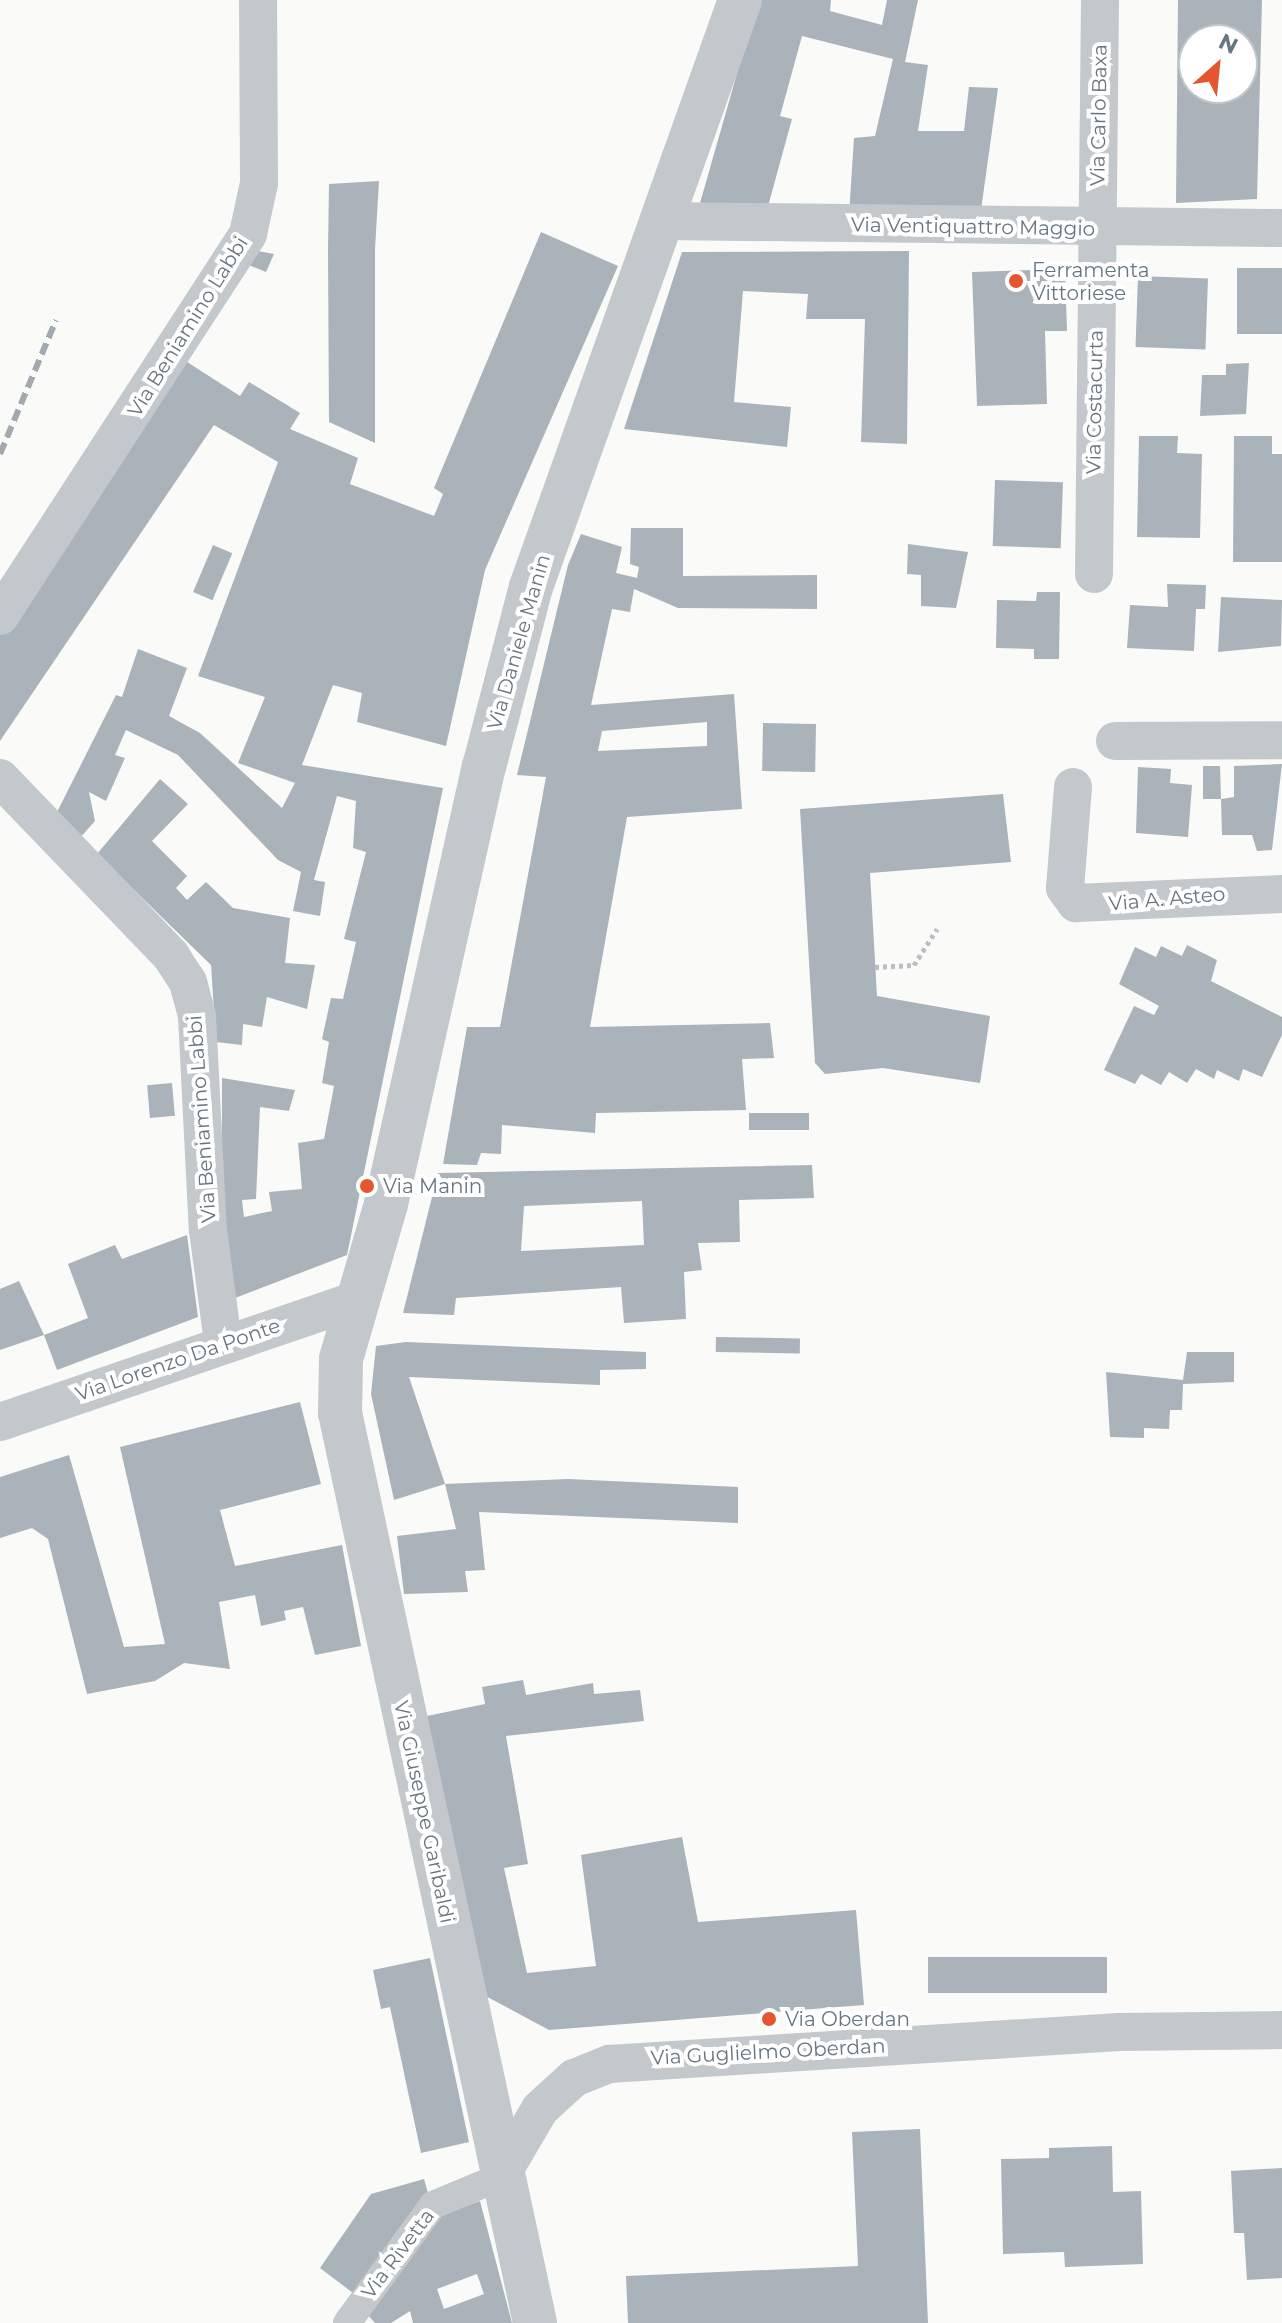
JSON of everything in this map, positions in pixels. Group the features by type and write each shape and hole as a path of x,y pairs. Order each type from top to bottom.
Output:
{"street":[{"name":"Via Beniamino Labbi","path":"0,616 248,234 259,183 258,0"},
{"name":"Via Daniele Manin","path":"356,1300 386,1204 484,767 531,587 664,221 740,0"},
{"name":"Via Carlo Baxa","path":"1097,230 1100,0"},
{"name":"Via Ventiquattro Maggio","path":"664,221 1097,230 1282,228"},
{"name":"Via Costacurta","path":"1094,574 1097,230"},
{"path":"1115,741 1282,740"},
{"name":"Via A. Asteo","path":"1073,787 1065,888 1076,903 1282,894"},
{"name":"Via Beniamino Labbi","path":"5,790 171,956 188,982 197,1016 208,1230 223,1343"},
{"name":"Via Lorenzo Da Ponte","path":"0,1422 223,1343 356,1300"},
{"name":"Via Giuseppe Garibaldi","path":"356,1300 341,1359 340,1413 500,2177 535,2323"},
{"name":"Via Guglielmo Oberdan","path":"500,2177 540,2109 574,2078 609,2064 1119,2032 1282,2030"},
{"name":"Via Rivetta","path":"347,2323 433,2205 500,2177"}],"path":[{"path":"875,967 914,965 937,929"}],"building":[{"path":"758,0 831,0 830,11 882,25 887,0 918,0 905,62 928,65 918,131 964,131 969,87 998,88 981,210 849,215 854,138 875,136 893,59 802,36 780,116 792,119 767,210 698,210"},
{"path":"1178,0 1262,0 1257,199 1176,203"},
{"path":"379,181 375,249 375,443 329,422 329,184"},
{"path":"541,232 618,266 485,570 446,746 357,722 362,693 333,685 302,765 443,788 347,1255 222,1303 222,1078 295,1090 289,1111 260,1107 256,1199 242,1200 244,1217 272,1211 269,1192 302,1189 298,1143 324,1139 334,1086 322,1083 329,1042 322,1039 331,998 343,999 356,942 344,939 366,852 353,848 356,801 337,796 314,880 325,882 320,916 293,911 301,872 278,860 178,755 126,730 115,755 125,758 106,801 89,792 95,821 79,839 54,818 116,695 122,697 138,649 187,668 169,716 200,733 282,808 295,783 238,763 265,697 198,676 278,462 214,425 0,741 0,633 184,360 240,396 249,382 300,413 290,429 358,458 350,484 434,516 443,494 434,488"},
{"path":"252,250 274,254 266,272 244,263"},
{"path":"909,251 907,444 861,442 865,319 806,319 808,294 743,291 734,402 791,407 787,447 624,429 682,252"},
{"path":"1237,268 1282,268 1282,334 1237,334"},
{"path":"1065,269 1067,331 1045,331 1047,404 977,406 972,272"},
{"path":"1138,276 1208,278 1205,349 1136,347"},
{"path":"1249,363 1246,414 1200,416 1202,375 1226,375 1226,364"},
{"path":"1139,436 1178,436 1177,453 1202,454 1200,538 1137,537"},
{"path":"1234,436 1272,436 1272,454 1282,454 1282,562 1233,562"},
{"path":"995,480 1063,482 1061,548 993,546"},
{"path":"631,528 683,528 683,576 817,575 817,609 678,608 634,589 630,612 612,609 591,705 734,694 742,809 627,817 590,1027 770,1023 774,1058 742,1059 746,1110 596,1113 595,1133 502,1125 501,1154 481,1153 477,1165 443,1164 467,1027 500,1027 546,777 517,775 568,565 581,534 622,547 616,573 637,578 639,567 630,564","holes":["707,722 707,746 598,751 602,731"]},
{"path":"908,544 968,552 956,608 921,606 921,575 907,574"},
{"path":"213,545 232,553 212,600 193,592"},
{"path":"1167,584 1206,585 1205,609 1196,609 1194,651 1127,648 1130,605 1168,607"},
{"path":"1037,592 1060,592 1059,659 1034,659 1034,649 996,648 997,600 1036,601"},
{"path":"1221,597 1282,600 1281,646 1218,652"},
{"path":"763,723 816,724 815,772 762,771"},
{"path":"1282,764 1272,850 1257,851 1252,835 1222,835 1221,799 1234,797 1234,766"},
{"path":"1203,766 1220,766 1221,799 1203,799"},
{"path":"1138,767 1171,769 1170,783 1192,785 1188,837 1136,833"},
{"path":"160,779 188,804 152,841 187,876 176,888 187,900 206,882 233,908 290,918 285,963 315,965 307,1009 267,997 262,1027 243,1024 242,1045 216,1042 211,965 97,854"},
{"path":"1003,794 1011,862 870,873 877,996 990,1016 980,1083 883,1068 825,1074 815,1063 800,809"},
{"path":"1187,945 1217,960 1211,981 1282,1017 1282,1035 1262,1077 1243,1069 1239,1081 1217,1070 1214,1079 1196,1069 1187,1083 1169,1072 1161,1085 1141,1074 1135,1084 1104,1070 1134,1006 1154,1015 1159,1006 1119,984 1135,947 1156,957 1161,946 1182,956"},
{"path":"172,1083 175,1116 150,1118 147,1085"},
{"path":"749,1113 809,1113 809,1130 749,1130"},
{"path":"812,1165 814,1198 739,1200 740,1242 698,1243 702,1270 684,1272 686,1319 624,1323 621,1287 456,1298 454,1315 403,1313 438,1173","holes":["642,1201 644,1245 521,1251 524,1206"]},
{"path":"187,1235 198,1317 57,1370 44,1335 88,1318 68,1264 115,1245 122,1259"},
{"path":"19,1281 44,1335 0,1350 0,1289"},
{"path":"716,1337 800,1338 800,1353 716,1352"},
{"path":"406,1342 646,1352 646,1369 600,1370 600,1385 409,1377 445,1484 394,1500 371,1394 376,1346"},
{"path":"1187,1352 1234,1352 1234,1382 1183,1384 1182,1410 1170,1410 1169,1429 1144,1428 1144,1438 1110,1437 1106,1372 1183,1380"},
{"path":"300,1402 321,1484 220,1510 235,1566 342,1545 361,1646 315,1655 303,1607 284,1611 286,1620 261,1626 255,1595 219,1602 230,1669 184,1663 155,1681 87,1694 48,1539 32,1528 0,1538 0,1477 69,1455 124,1647 165,1644 120,1447"},
{"path":"568,1479 738,1487 738,1523 479,1512 485,1570 465,1571 468,1592 404,1594 397,1536 456,1529 445,1484"},
{"path":"523,1680 526,1695 593,1683 594,1694 640,1690 644,1721 506,1736 528,1864 504,1868 527,1973 596,1966 581,1855 682,1837 698,1922 856,1910 864,2005 549,2030 480,1993 427,1716 485,1704 482,1687"},
{"path":"928,1957 1107,1957 1107,1993 928,1993"},
{"path":"430,1958 469,2142 421,2153 390,2007 381,2009 373,1970"},
{"path":"920,2129 928,2323 628,2323 626,2276 858,2266 852,2132"},
{"path":"1112,2146 1113,2192 1141,2191 1143,2264 1065,2267 1064,2252 1003,2254 1001,2159 1049,2158 1049,2148"},
{"path":"1282,2168 1282,2278 1247,2280 1244,2233 1234,2233 1231,2171"},
{"path":"424,2179 428,2193 353,2293 320,2268 371,2194"},
{"path":"480,2201 512,2323 413,2323 410,2311 391,2323 375,2323 368,2315 441,2215","holes":["477,2274 484,2294 444,2309 437,2289"]}],"railway":[{"path":"0,454 56,320"}],"place":[{"name":"Ferramenta Vittoriese","path":"1016,281"},
{"name":"Via Manin","path":"367,1186"},
{"name":"Via Oberdan","path":"769,2019"}]}
